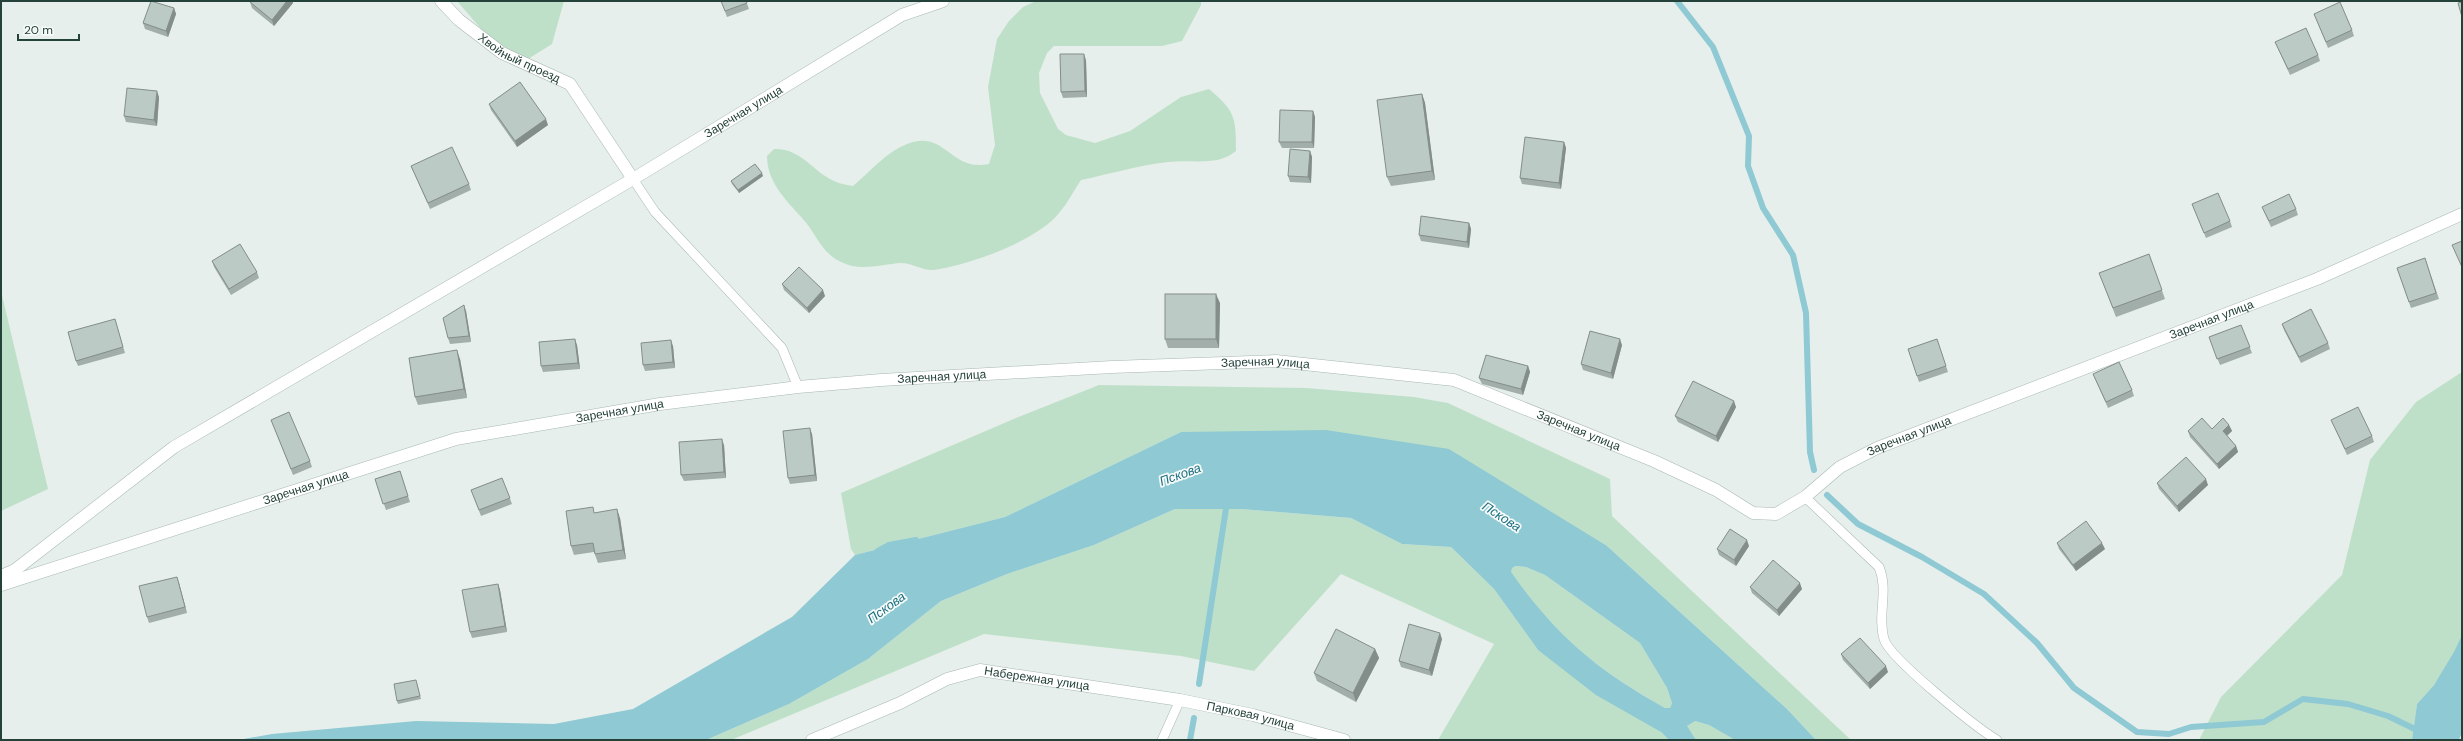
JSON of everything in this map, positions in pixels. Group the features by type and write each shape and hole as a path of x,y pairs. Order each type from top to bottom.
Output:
{"street":[{"name":"Хвойный проезд","path":"441,1 459,20 502,53 570,84 633,179"},
{"name":"Заречная улица","path":"1,576 15,570 174,447 633,179 902,15 943,1"},
{"name":"Заречная улица","path":"1,585 456,439 660,404 798,387 881,380 1088,368 1276,361 1454,380 1654,461 1716,490 1753,513 1776,514 1805,497 1840,467 1877,448 2317,279 2462,214"},
{"name":"Набережная улица","path":"812,740 900,703 947,680 980,670 1180,700"},
{"name":"Парковая улица","path":"1180,700 1253,715 1344,740"}],"lane":[{"path":"633,179 655,212 782,348 798,387"},
{"path":"1805,497 1879,567 1884,580 1880,621 1884,641 1918,677 1997,740"},
{"path":"1162,740 1180,700"}],"green space":[{"path":"457,1 564,1 552,44 528,59 502,53"},
{"path":"1036,1 1201,1 1201,5 1182,41 1162,46 1054,46 1047,53 1039,73 1040,93 1058,129 1066,135 1095,143 1130,131 1181,97 1209,89 1229,109 1234,122 1236,151 1229,156 1212,161 1177,161 1157,163 1081,180 1068,201 1049,223 1019,242 965,263 930,270 901,263 871,267 856,267 834,258 823,248 807,224 778,190 770,174 767,156 774,149 792,152 826,177 839,183 853,186 892,152 907,144 920,141 931,142 940,146 965,162 976,165 989,164 995,145 988,87 997,39 1009,21 1023,7"},
{"path":"1,291 48,489 1,511"},
{"path":"2462,372 2462,635 2455,652 2434,685 2417,704 2412,740 2199,740 2221,697 2342,575 2370,460 2416,402"},
{"path":"1099,385 1306,388 1414,397 1448,403 1610,479 1612,516 1851,740 1816,740 1787,709 1607,546 1181,432 1005,517 855,555 851,549 841,493 1016,418"},
{"path":"1175,509 1241,509 1351,518 1402,544 1451,547 1494,589 1538,650 1661,732 1669,740 1438,740 1494,644 1341,574 1254,671 1181,656 984,634 731,740 706,740 789,704 868,659 941,601 1007,574 1094,545"},
{"path":"1516,566 1526,567 1545,575 1640,643 1667,688 1672,703 1670,708 1665,708 1619,680 1579,650 1561,633 1527,595 1510,572 1512,568"},
{"path":"1695,721 1709,725 1735,740 1696,740 1686,726"}],"water":[{"name":"Пскова","path":"1326,430 1449,449 1607,546 1787,709 1816,740 1735,740 1709,725 1695,721 1687,726 1696,740 1669,740 1661,732 1596,695 1538,650 1494,589 1451,547 1402,544 1351,518 1241,509 1175,509 1094,545 1007,574 941,601 868,659 789,704 706,740 238,740 272,734 416,721 554,724 633,709 792,617 855,555 1005,517 1181,432","holes":["1516,566 1526,567 1545,575 1640,643 1667,688 1672,703 1670,708 1665,708 1619,680 1579,650 1544,615 1511,572 1512,568"]},
{"path":"2462,635 2462,732 2459,740 2412,740 2417,704 2434,685 2454,652"}],"building":[{"path":"151,1 174,8 166,31 143,23"},
{"path":"287,1 272,20 250,2"},
{"path":"721,1 746,1 747,3 725,11"},
{"path":"2340,2 2352,30 2326,42 2314,14"},
{"path":"2462,2 2462,17 2458,3"},
{"path":"2306,28 2318,55 2288,69 2275,42"},
{"path":"1060,54 1084,54 1085,91 1061,92"},
{"path":"520,82 546,119 515,141 489,104"},
{"path":"127,88 157,91 154,120 124,116"},
{"path":"1422,94 1432,171 1387,177 1377,100"},
{"path":"1280,110 1313,111 1312,142 1279,142"},
{"path":"1525,137 1564,142 1559,183 1520,178"},
{"path":"452,147 469,184 428,203 411,166"},
{"path":"1290,149 1310,151 1308,177 1288,176"},
{"path":"755,164 762,173 738,190 731,181"},
{"path":"2218,193 2230,221 2204,233 2192,204"},
{"path":"2289,194 2296,209 2269,221 2262,207"},
{"path":"1421,216 1469,223 1467,242 1419,235"},
{"path":"2462,241 2462,267 2452,245"},
{"path":"240,244 257,272 229,289 212,261"},
{"path":"2149,254 2162,290 2113,308 2099,273"},
{"path":"2425,258 2436,293 2409,302 2397,268"},
{"path":"799,267 823,290 807,308 782,284"},
{"path":"1165,294 1216,294 1216,339 1165,339"},
{"path":"464,305 469,336 448,338 443,318"},
{"path":"2311,309 2328,343 2299,357 2282,324"},
{"path":"115,319 123,347 76,361 68,332"},
{"path":"2241,325 2250,347 2217,359 2209,337"},
{"path":"1590,331 1620,339 1611,373 1581,364"},
{"path":"575,339 578,363 541,366 539,342"},
{"path":"1937,339 1946,366 1917,376 1908,349"},
{"path":"671,340 673,362 643,365 641,343"},
{"path":"457,350 464,389 415,397 409,358"},
{"path":"1486,355 1528,366 1521,389 1479,378"},
{"path":"2119,362 2132,390 2106,402 2093,374"},
{"path":"1693,381 1734,401 1716,436 1675,416"},
{"path":"2358,407 2372,436 2345,449 2331,420"},
{"path":"289,412 310,461 291,469 271,420"},
{"path":"2202,418 2212,429 2223,418 2229,425 2223,431 2236,446 2217,464 2188,431"},
{"path":"810,428 815,475 788,478 783,431"},
{"path":"722,439 724,472 681,475 679,442"},
{"path":"2186,457 2206,479 2177,506 2157,483"},
{"path":"400,471 408,496 383,504 375,479"},
{"path":"502,478 510,498 479,510 471,490"},
{"path":"593,507 594,513 617,509 623,550 595,554 593,543 571,546 566,511"},
{"path":"2086,521 2102,543 2073,565 2057,543"},
{"path":"1730,529 1747,540 1734,560 1717,549"},
{"path":"1773,560 1800,583 1777,610 1750,587"},
{"path":"177,577 185,607 147,617 139,586"},
{"path":"498,584 505,626 470,632 462,590"},
{"path":"1409,624 1440,633 1429,670 1399,661"},
{"path":"1336,629 1375,649 1353,693 1314,673"},
{"path":"1860,638 1886,666 1868,683 1841,654"},
{"path":"416,680 420,696 397,701 394,684"}],"waterway":[{"path":"1677,1 1713,47 1749,136 1748,166 1763,208 1793,255 1806,313 1810,452 1814,470"},
{"path":"1827,495 1858,524 1922,557 1984,594 2037,643 2074,688 2137,732 2169,734 2191,727 2264,722 2303,699 2348,704 2388,716 2421,732"},
{"path":"1199,684 1227,502"},
{"path":"878,551 889,545 916,540"},
{"path":"1190,740 1194,718"}]}
